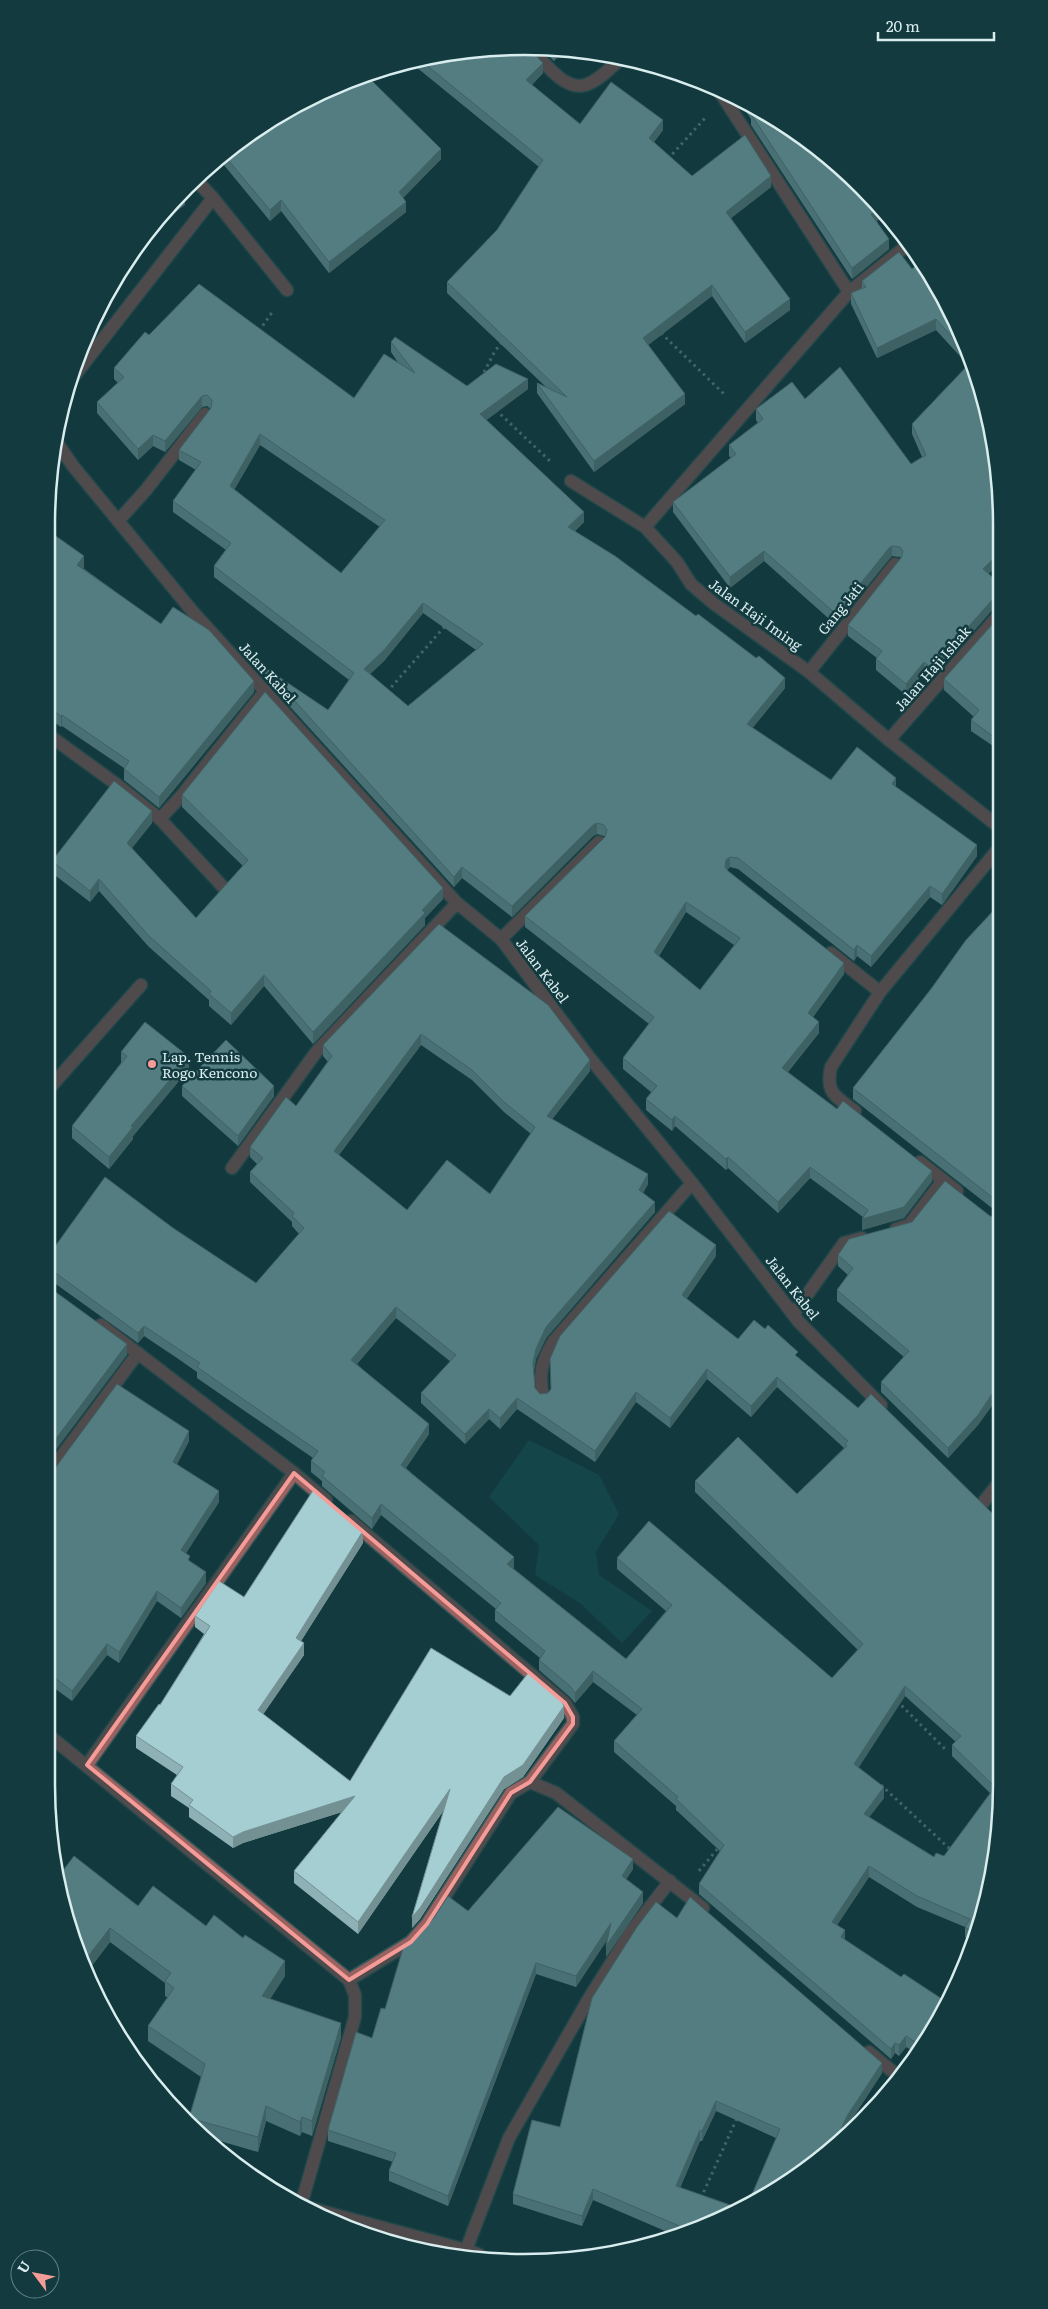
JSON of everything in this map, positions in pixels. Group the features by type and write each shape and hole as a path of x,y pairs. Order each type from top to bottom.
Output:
{"street":[{"path":"538,55 564,81 575,85 586,85 615,64"},
{"path":"726,101 849,292"},
{"path":"200,185 287,290"},
{"path":"84,364 213,198"},
{"path":"645,527 849,292 903,248"},
{"path":"118,521 146,490 205,414"},
{"name":"Jalan Kabel","path":"61,449 192,612 457,903 501,939 589,1057 692,1183 806,1328 891,1414"},
{"name":"Jalan Haji Iming","path":"571,481 645,527 676,562 691,584 713,603 809,672 889,740 993,822"},
{"name":"Gang Jati","path":"809,672 895,564"},
{"name":"Jalan Haji Ishak","path":"889,740 993,622"},
{"path":"160,819 265,691"},
{"path":"55,740 160,819 224,888"},
{"path":"501,939 598,842"},
{"path":"861,1116 832,1093 828,1080 831,1067 880,992 993,855"},
{"path":"232,1168 317,1051 457,903"},
{"path":"818,943 880,992"},
{"path":"55,1082 141,985"},
{"path":"913,1157 964,1197"},
{"path":"794,1313 844,1243 909,1225 943,1180"},
{"path":"542,1397 540,1381 543,1359 553,1342 692,1183"},
{"path":"92,1319 294,1473 565,1703 572,1717 573,1724 530,1782 511,1793 427,1924 411,1942 348,1980"},
{"path":"55,1465 138,1353"},
{"path":"87,1765 294,1473"},
{"path":"970,1493 985,1507 993,1494"},
{"path":"55,1740 348,1980 355,1994 355,2018 303,2198"},
{"path":"530,1782 556,1793 683,1891 712,1917"},
{"path":"342,2217 466,2250 509,2138 588,2000 630,1933 670,1881"},
{"path":"861,2044 894,2073"}],"path":[{"path":"666,161 718,97"},
{"path":"257,337 287,290"},
{"path":"658,330 744,413"},
{"path":"480,383 481,375 494,351 508,337"},
{"path":"495,410 571,481"},
{"path":"385,695 449,621"},
{"path":"892,1696 946,1750"},
{"path":"874,1781 883,1787 946,1846 960,1856"},
{"path":"683,1891 722,1844"},
{"path":"697,2202 703,2196 737,2117"}],"highlighted area":[{"path":"294,1473 565,1703 573,1717 573,1724 530,1782 511,1793 427,1924 411,1942 349,1980 87,1765"}],"shaded area":[{"path":"529,1440 599,1475 619,1514 596,1552 599,1575 652,1611 622,1643 580,1603 535,1575 539,1545 489,1497"}],"building":[{"path":"536,55 543,63 526,80 580,124 611,82 663,120 649,138 692,176 745,135 771,176 726,212 790,299 745,332 712,285 643,338 685,394 594,461 537,383 567,397 447,282 497,230 543,160 427,65 493,56"},
{"path":"372,81 441,149 399,192 406,202 329,262 281,200 270,210 228,160 263,134 317,103"},
{"path":"751,114 785,134 810,152 856,192 874,212 871,214 889,239 852,268"},
{"path":"899,252 912,269 916,266 945,317 955,340 936,319 877,348 851,293 866,287 862,281"},
{"path":"199,284 354,398 384,354 415,373 391,342 395,337 467,386 496,364 528,379 480,414 584,512 568,527 615,556 696,616 698,614 756,658 759,656 785,678 747,724 831,780 857,747 896,778 892,784 977,845 942,894 930,886 871,956 857,945 854,950 738,858 730,857 726,860 725,867 728,871 844,963 808,1013 819,1022 782,1068 837,1109 843,1101 932,1171 904,1207 862,1219 868,1210 810,1167 778,1202 728,1157 726,1159 675,1116 672,1120 646,1099 657,1086 623,1058 654,1017 525,916 605,837 607,830 604,825 597,823 593,825 512,906 462,867 454,877 264,667 328,710 354,673 214,566 231,543 173,501 201,462 179,450 211,408 212,400 207,395 202,396 165,441 153,435 138,449 97,402 124,377 114,368 145,332 149,335","holes":["260,434 385,520 341,573 230,486","423,603 483,644 408,706 364,669 384,650","686,902 740,938 700,990 654,952"]},
{"path":"840,367 911,464 926,455 912,424 966,367 977,403 989,463 992,493 993,559 983,569 993,578 993,600 932,668 924,662 906,684 876,659 882,651 848,625 901,558 903,551 900,547 892,546 889,548 836,614 764,551 730,577 673,502 736,454 729,445 763,419 756,409 792,382 805,399"},
{"path":"55,535 84,556 77,565 161,624 173,607 209,630 254,681 159,797 124,769 129,761 55,712"},
{"path":"993,624 993,736 971,720 979,710 944,679"},
{"path":"265,692 443,888 422,910 425,913 313,1032 264,975 231,1013 209,994 211,991 149,936 99,879 90,891 55,863 55,857 114,781 152,811 127,843 196,918 248,860 182,795"},
{"path":"993,911 993,1198 853,1088 931,989 966,940"},
{"path":"439,924 548,1005 590,1060 547,1116 648,1174 639,1190 655,1202 546,1327 536,1349 533,1363 535,1388 540,1394 548,1393 551,1389 550,1359 560,1336 669,1211 716,1245 682,1295 738,1339 754,1320 765,1329 768,1325 798,1352 795,1355 858,1408 871,1394 993,1514 993,1785 952,1745 961,1736 905,1686 854,1764 884,1787 864,1814 934,1857 936,1853 944,1856 993,1790 989,1846 984,1876 970,1930 965,1927 970,1919 917,1896 869,1866 832,1922 845,1930 841,1937 901,1977 904,1974 941,1999 916,2043 906,2036 899,2045 895,2043 891,2049 699,1884 724,1845 676,1799 678,1797 614,1741 642,1709 593,1671 575,1693 570,1686 539,1660 545,1651 495,1610 501,1603 381,1504 372,1518 322,1476 325,1472 311,1461 318,1451 197,1367 200,1363 144,1326 138,1333 55,1273 55,1246 105,1177 173,1228 256,1283 304,1228 292,1216 294,1213 250,1172 263,1158 250,1147 286,1097 296,1106 332,1056 323,1045","holes":["421,1034 472,1070 504,1102 535,1127 490,1194 447,1160 407,1210 334,1151","396,1307 456,1355 421,1393 465,1434 489,1409 500,1418 517,1398 595,1451 636,1392 670,1418 707,1369 751,1406 777,1377 848,1441 845,1444 847,1446 797,1494 738,1437 695,1481 863,1644 832,1678 649,1521 617,1558 672,1605 626,1659 507,1564 514,1557 401,1465 429,1424 351,1360"]},
{"path":"145,1022 189,1057 131,1126 133,1127 109,1157 72,1126 127,1056 121,1052"},
{"path":"226,1040 274,1086 238,1136 182,1086"},
{"path":"945,1181 993,1217 993,1392 978,1415 948,1448 881,1382 909,1351 837,1290 853,1268 838,1255 849,1239 912,1222"},
{"path":"55,1292 127,1344 55,1440"},
{"path":"117,1384 189,1431 173,1462 219,1491 181,1550 190,1556 188,1560 206,1572 181,1608 157,1591 119,1652 107,1644 72,1691 55,1678 55,1468"},
{"path":"314,1489 363,1531 296,1638 304,1643 258,1710 350,1781 431,1648 510,1696 529,1672 559,1697 564,1706 523,1765 504,1777 420,1908 412,1917 450,1789 358,1922 294,1871 355,1796 243,1832 233,1837 189,1805 193,1800 171,1784 183,1767 136,1736 160,1705 210,1626 195,1616 219,1581 244,1597"},
{"path":"558,1807 633,1859 622,1876 643,1892 606,1946 611,1923 576,1976 536,1963 448,2196 389,2171 396,2153 328,2130 356,2032 372,2038 381,2008 385,2009 404,1945 417,1937 433,1919 448,1896 468,1911"},
{"path":"74,1856 138,1906 153,1886 206,1926 214,1915 243,1938 245,1935 285,1961 262,1996 341,2023 312,2121 302,2117 300,2122 266,2106 258,2137 195,2120 192,2117 190,2115 205,2064 148,2026 174,1988 165,1981 171,1973 110,1928 88,1956 71,1906 63,1871"},
{"path":"690,1897 882,2063 847,2116 840,2132 785,2175 752,2194 780,2129 716,2101 702,2131 700,2130 676,2186 732,2206 681,2227 593,2189 582,2216 513,2194 532,2120 560,2127 592,1998 637,1927 656,1902 677,1918"}],"place":[{"name":"Lap. Tennis Rogo Kencono","path":"152,1064"}]}
